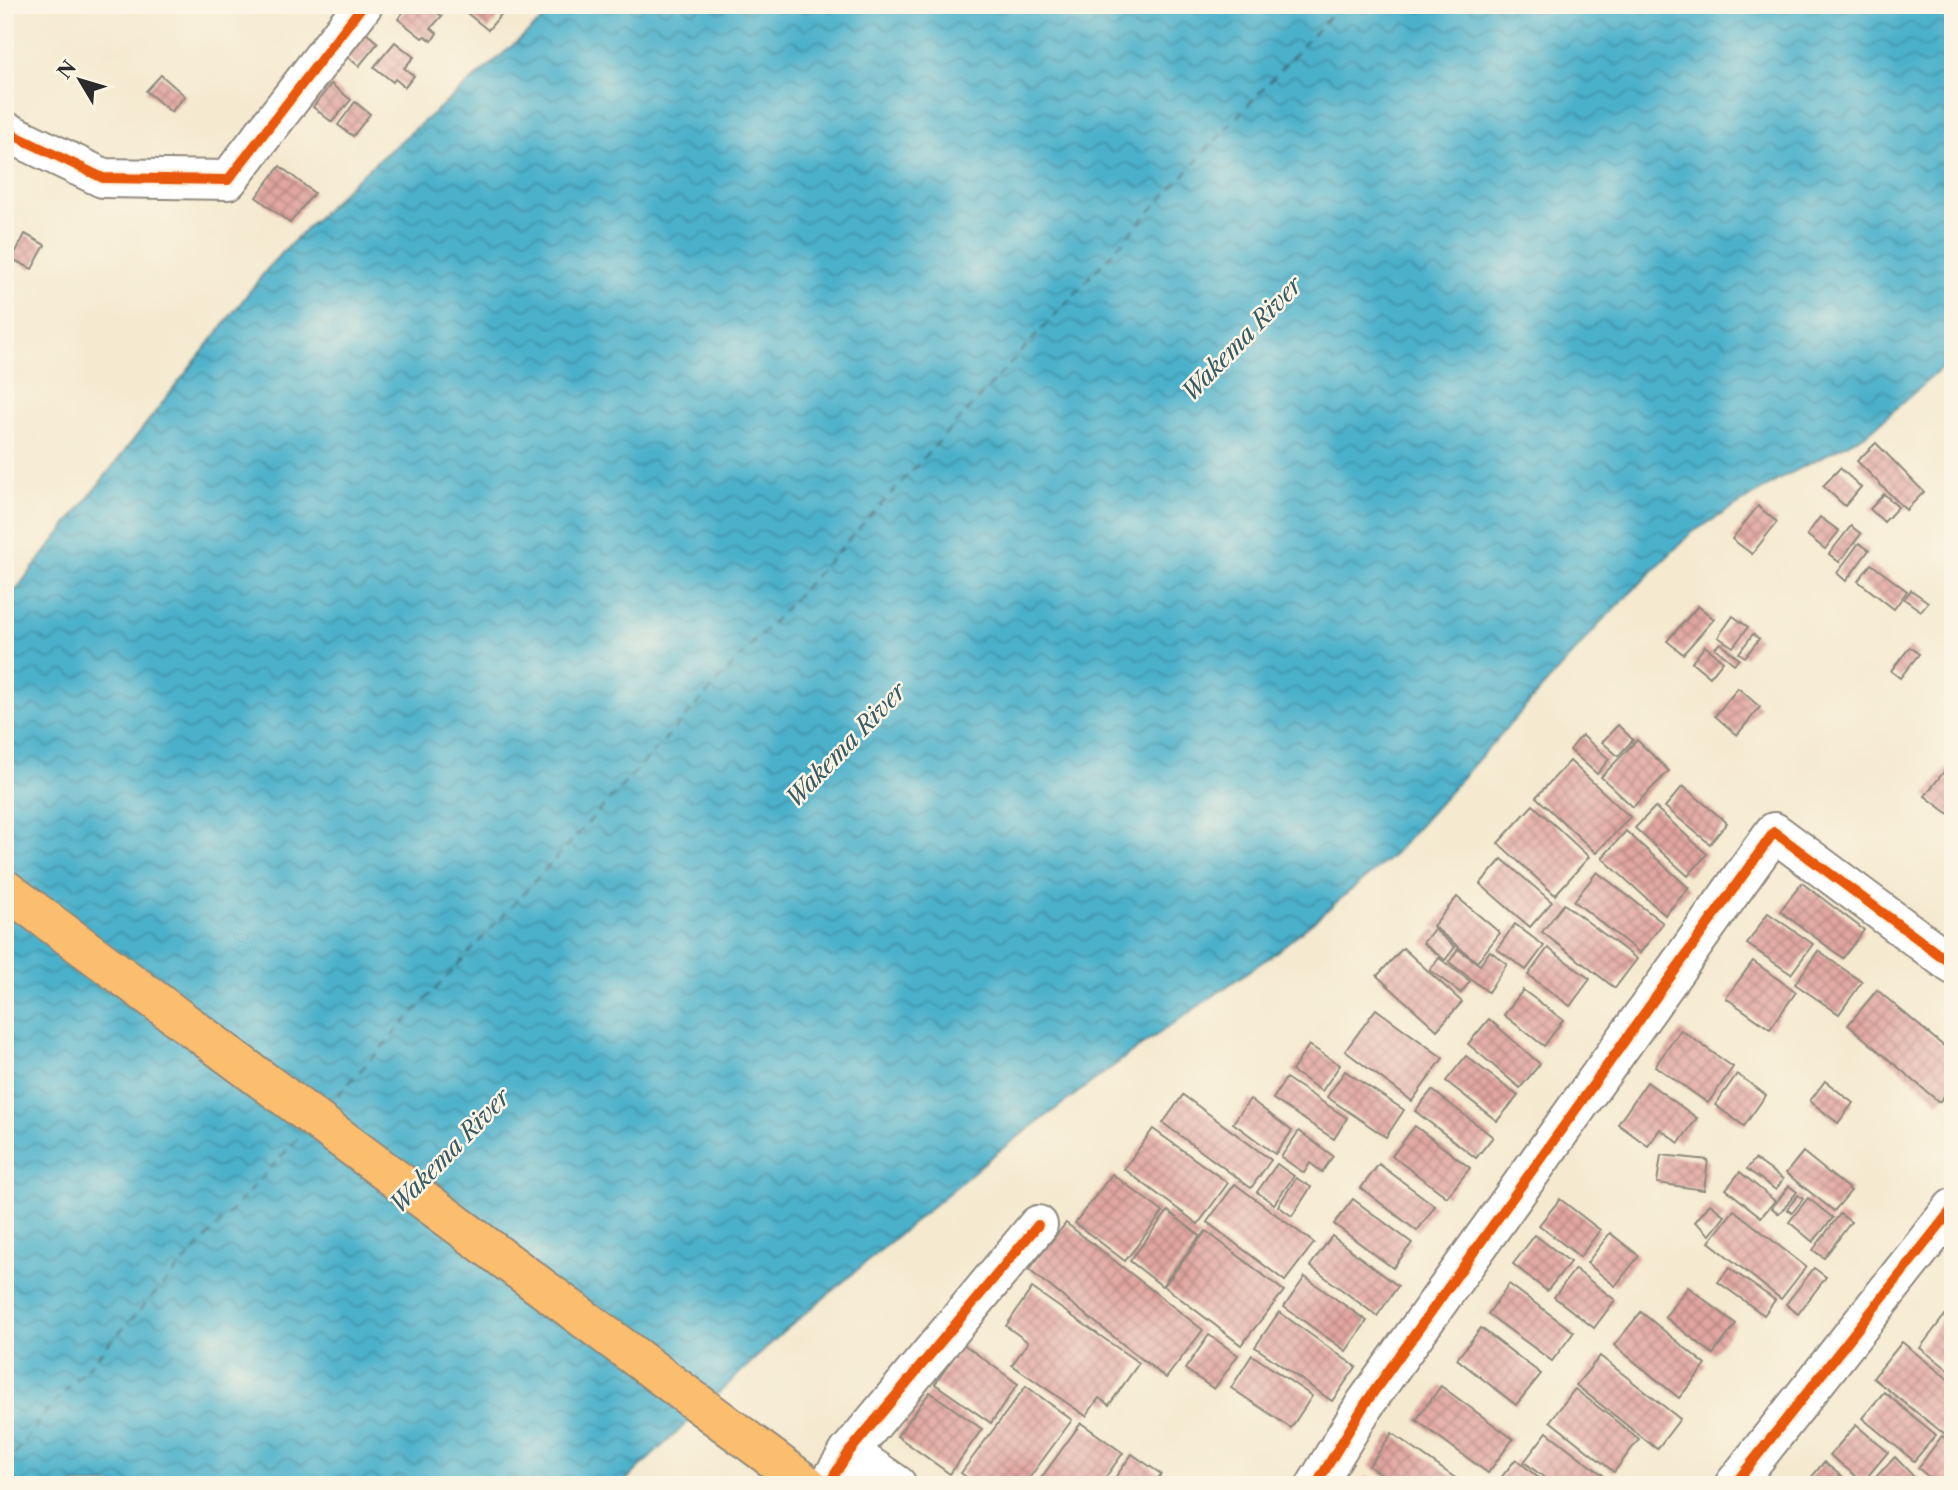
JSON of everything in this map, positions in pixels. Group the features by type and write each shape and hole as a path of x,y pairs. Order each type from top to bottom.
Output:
{"highway":[{"path":"5,889 808,1485"}],"street":[{"path":"5,131 103,178 228,180 363,5"},
{"path":"1315,1485 1365,1404 1774,832 1953,965"},
{"path":"1734,1485 1953,1208"},
{"path":"828,1485 849,1452 1038,1225"},
{"path":"849,1452 897,1485"}],"water":[{"name":"Wakema River","path":"560,5 1953,5 1953,358 1868,433 1785,476 1691,533 1604,619 1391,857 1275,953 1135,1050 991,1157 781,1334 621,1485 5,1485 5,604 272,263 354,181"}],"building":[{"path":"409,5 425,5 442,16 431,28 437,33 432,41 425,36 422,38 398,19"},
{"path":"457,5 509,5 488,30"},
{"path":"366,33 378,43 359,66 346,56"},
{"path":"395,42 414,57 404,68 414,76 405,87 395,79 393,82 374,67"},
{"path":"161,75 185,96 171,112 146,91"},
{"path":"331,84 351,100 332,122 313,107"},
{"path":"355,102 370,114 353,136 338,125"},
{"path":"280,166 314,193 290,223 256,197"},
{"path":"25,234 45,245 32,269 12,259"},
{"path":"1876,443 1924,492 1906,510 1857,461"},
{"path":"1840,468 1861,487 1845,506 1823,486"},
{"path":"1884,494 1898,507 1884,522 1870,509"},
{"path":"1758,506 1777,522 1752,554 1732,539"},
{"path":"1820,517 1839,531 1825,549 1807,535"},
{"path":"1851,526 1861,534 1839,562 1829,554"},
{"path":"1859,543 1869,550 1846,581 1837,573"},
{"path":"1871,564 1907,591 1894,609 1858,581"},
{"path":"1911,590 1928,602 1921,611 1904,599"},
{"path":"1698,606 1714,619 1683,654 1667,641"},
{"path":"1733,616 1748,627 1733,647 1718,637"},
{"path":"1753,634 1759,639 1745,657 1739,653"},
{"path":"1720,643 1739,659 1734,664 1715,648"},
{"path":"1705,646 1723,661 1710,677 1692,662"},
{"path":"1910,647 1919,654 1900,678 1891,671"},
{"path":"1738,688 1760,707 1737,735 1715,716"},
{"path":"1618,725 1633,740 1618,756 1602,742"},
{"path":"1582,735 1609,759 1597,774 1570,750"},
{"path":"1637,740 1669,771 1633,807 1601,777"},
{"path":"1953,760 1953,817 1925,796"},
{"path":"1570,761 1630,817 1596,853 1536,797"},
{"path":"1683,786 1727,823 1710,844 1665,807"},
{"path":"1533,805 1589,857 1555,895 1498,843"},
{"path":"1655,807 1707,854 1688,876 1635,828"},
{"path":"1626,831 1689,888 1665,915 1602,858"},
{"path":"1502,859 1552,902 1530,927 1480,884"},
{"path":"1597,872 1663,923 1640,953 1574,901"},
{"path":"1802,883 1864,930 1843,958 1780,911"},
{"path":"1457,897 1500,933 1477,962 1433,926"},
{"path":"1564,904 1637,959 1615,988 1542,932"},
{"path":"1768,913 1813,944 1791,974 1747,944"},
{"path":"1515,924 1544,946 1526,970 1497,949"},
{"path":"1434,929 1455,947 1445,960 1423,943"},
{"path":"1403,948 1462,1002 1437,1030 1377,976"},
{"path":"1548,948 1590,979 1570,1006 1528,975"},
{"path":"1458,949 1480,965 1490,951 1507,964 1488,992 1449,962"},
{"path":"1818,951 1862,982 1839,1014 1795,984"},
{"path":"1439,958 1470,981 1461,993 1430,970"},
{"path":"1753,961 1796,992 1770,1029 1726,998"},
{"path":"1523,990 1563,1020 1544,1046 1504,1015"},
{"path":"1877,990 1953,1054 1953,1086 1939,1102 1848,1025"},
{"path":"1376,1009 1443,1058 1412,1101 1345,1051"},
{"path":"1489,1019 1540,1064 1520,1088 1468,1044"},
{"path":"1681,1030 1733,1067 1708,1103 1655,1066"},
{"path":"1309,1045 1340,1065 1322,1091 1292,1071"},
{"path":"1466,1056 1518,1096 1497,1121 1446,1081"},
{"path":"1345,1071 1404,1110 1386,1137 1327,1097"},
{"path":"1737,1074 1766,1095 1744,1126 1715,1105"},
{"path":"1286,1078 1347,1118 1334,1139 1273,1099"},
{"path":"1825,1081 1853,1103 1838,1123 1810,1101"},
{"path":"1647,1082 1697,1118 1679,1143 1660,1129 1648,1146 1618,1124"},
{"path":"1432,1090 1493,1137 1476,1158 1415,1111"},
{"path":"1183,1095 1271,1160 1251,1188 1163,1123"},
{"path":"1250,1099 1292,1131 1275,1154 1233,1123"},
{"path":"1415,1126 1470,1168 1447,1197 1392,1156"},
{"path":"1153,1129 1228,1183 1198,1224 1124,1169"},
{"path":"1299,1131 1333,1156 1322,1172 1310,1163 1304,1173 1281,1157"},
{"path":"1803,1152 1851,1191 1834,1211 1786,1173"},
{"path":"1661,1155 1708,1160 1704,1190 1657,1183"},
{"path":"1755,1159 1783,1179 1776,1190 1747,1169"},
{"path":"1277,1164 1294,1176 1274,1204 1257,1192"},
{"path":"1379,1164 1435,1206 1417,1231 1361,1188"},
{"path":"1740,1172 1775,1201 1761,1217 1726,1189"},
{"path":"1112,1174 1163,1212 1125,1261 1075,1223"},
{"path":"1296,1178 1311,1187 1292,1216 1278,1206"},
{"path":"1235,1184 1314,1243 1285,1281 1207,1222"},
{"path":"1789,1186 1797,1192 1779,1214 1772,1208"},
{"path":"1798,1195 1803,1199 1792,1213 1787,1209"},
{"path":"1808,1198 1833,1218 1813,1242 1789,1222"},
{"path":"1353,1199 1412,1243 1393,1268 1334,1224"},
{"path":"1560,1199 1600,1230 1580,1257 1539,1225"},
{"path":"1710,1204 1725,1216 1710,1235 1695,1222"},
{"path":"1734,1210 1806,1267 1781,1299 1709,1242"},
{"path":"1168,1211 1200,1236 1162,1286 1130,1261"},
{"path":"1840,1214 1851,1222 1824,1258 1813,1250"},
{"path":"1066,1223 1203,1330 1166,1378 1029,1270"},
{"path":"1206,1231 1284,1291 1241,1345 1164,1286"},
{"path":"1610,1233 1639,1256 1615,1286 1587,1263"},
{"path":"1535,1235 1570,1262 1547,1291 1513,1264"},
{"path":"1332,1236 1398,1286 1377,1316 1310,1266"},
{"path":"1729,1268 1775,1300 1764,1315 1718,1282"},
{"path":"1814,1268 1826,1277 1798,1314 1786,1304"},
{"path":"1575,1269 1615,1300 1594,1328 1554,1297"},
{"path":"1305,1277 1367,1321 1346,1351 1284,1307"},
{"path":"1509,1284 1574,1332 1552,1361 1488,1314"},
{"path":"1688,1287 1736,1324 1713,1354 1665,1317"},
{"path":"1032,1288 1139,1363 1109,1405 1099,1398 1086,1416 1012,1365 1028,1342 1006,1326"},
{"path":"1279,1312 1356,1367 1332,1401 1255,1347"},
{"path":"1641,1312 1706,1365 1679,1398 1614,1345"},
{"path":"1945,1315 1953,1320 1953,1373 1920,1348"},
{"path":"1481,1328 1541,1374 1516,1405 1457,1359"},
{"path":"1209,1335 1238,1355 1214,1389 1185,1369"},
{"path":"1902,1342 1953,1383 1953,1441 1873,1378"},
{"path":"963,1344 1018,1384 991,1423 935,1384"},
{"path":"1252,1355 1312,1396 1291,1428 1231,1388"},
{"path":"1600,1356 1680,1419 1657,1449 1576,1385"},
{"path":"1026,1386 1072,1420 1024,1485 977,1485 961,1473"},
{"path":"1441,1386 1513,1439 1488,1473 1416,1420"},
{"path":"1575,1389 1639,1439 1614,1472 1550,1421"},
{"path":"930,1392 982,1429 950,1474 897,1436"},
{"path":"1884,1392 1936,1435 1914,1461 1862,1418"},
{"path":"1081,1423 1123,1453 1100,1485 1036,1485"},
{"path":"1856,1425 1888,1452 1863,1482 1830,1455"},
{"path":"1547,1432 1603,1475 1596,1485 1554,1485 1524,1462"},
{"path":"1392,1433 1465,1485 1396,1485 1369,1466"},
{"path":"1942,1436 1953,1445 1953,1485 1939,1485 1918,1468"},
{"path":"1132,1454 1161,1474 1154,1485 1110,1485"},
{"path":"1895,1457 1916,1479 1910,1485 1868,1485"},
{"path":"1516,1459 1547,1485 1495,1485"},
{"path":"1824,1462 1852,1485 1805,1485"},
{"path":"1366,1476 1377,1485 1360,1485"}],"ferry route":[{"path":"327,1107 1340,5"},
{"path":"5,1468 47,1411 302,1134"}],"cycle path":[{"path":"5,131 103,178 228,180 363,5"},
{"path":"1316,1485 1365,1404 1774,832 1953,965"},
{"path":"1734,1485 1953,1208"},
{"path":"828,1485 849,1452 1038,1225"}]}
